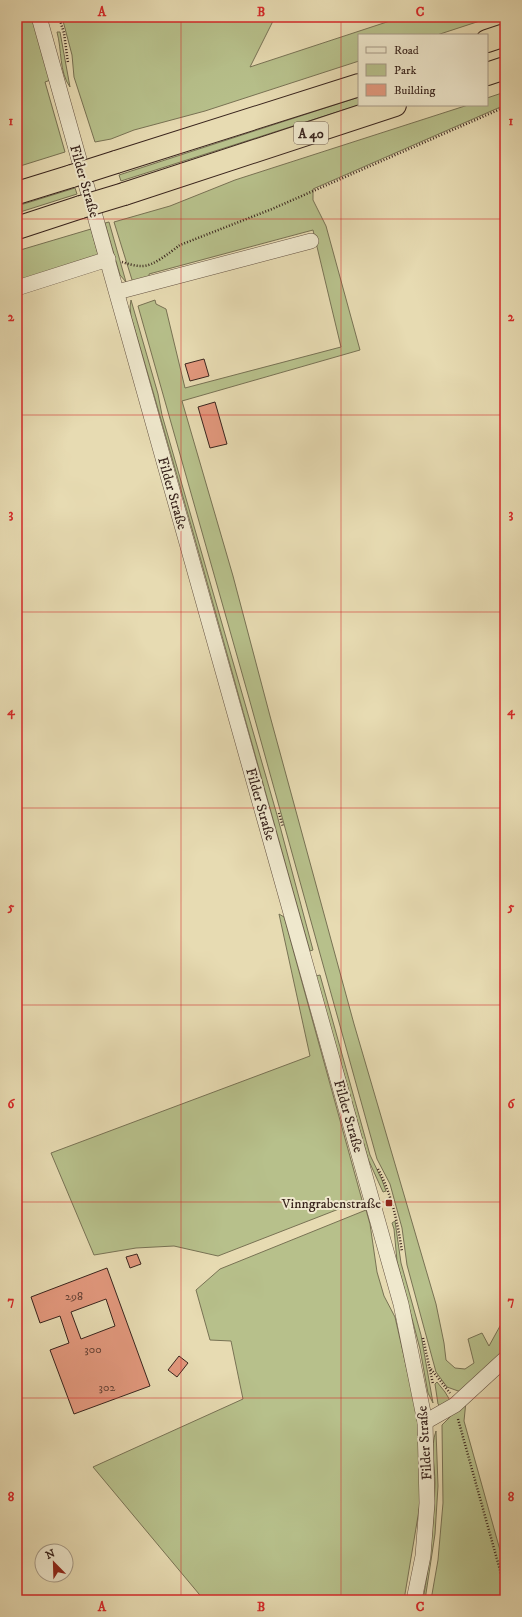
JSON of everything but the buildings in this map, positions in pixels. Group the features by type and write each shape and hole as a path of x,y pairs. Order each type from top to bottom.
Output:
{"highway":[{"path":"488,41 505,35"},
{"path":"488,74 505,68"},
{"name":"A 40","path":"17,193 358,85"},
{"name":"A 40","path":"17,228 392,106"}],"street":[{"name":"Filder Straße","path":"39,17 401,1304 425,1422 427,1503 423,1556 414,1600"},
{"path":"117,292 311,241"},
{"path":"17,288 108,259"},
{"path":"425,1422 455,1405 505,1359"}],"path":[{"path":"108,259 143,267 156,263 180,245 272,209 505,108"},
{"path":"430,1367 450,1393 455,1405 505,1588"}],"green space":[{"path":"17,17 39,17 56,78 45,82 65,152 17,167"},
{"path":"62,17 275,17 250,67 402,17 492,17 440,34 358,34 358,61 205,111 134,130 111,139 95,142 74,77 72,55"},
{"path":"57,32 60,32 70,87 66,81 62,68"},
{"path":"505,92 505,105 313,189 313,200 326,226 360,350 182,401 233,576 354,1024 436,1304 446,1360 455,1368 465,1369 474,1363 468,1339 482,1333 489,1346 505,1317 505,1351 461,1392 447,1387 436,1372 407,1265 402,1228 390,1184 377,1159 138,306 155,300 156,304 166,309 185,388 341,347 313,230 149,274 150,279 133,283 114,222 170,206 235,180 465,106 488,106 488,98"},
{"path":"358,97 358,105 121,181 119,175"},
{"path":"75,188 77,194 17,213 17,206"},
{"path":"109,222 126,282 120,275 105,223"},
{"path":"91,229 98,254 96,258 17,284 17,251"},
{"path":"131,300 158,394 162,415 277,815 313,950 310,951 131,316"},
{"path":"279,914 284,917 362,1200 218,1256 174,1246 136,1248 94,1255 51,1153 310,1056"},
{"path":"320,975 370,1155 386,1191 383,1192 368,1159 316,976"},
{"path":"366,1210 370,1224 377,1272 384,1296 395,1317 419,1423 420,1504 404,1600 204,1600 93,1467 243,1399 231,1341 210,1340 196,1290 220,1269"},
{"path":"395,1221 401,1263 421,1335 433,1403 428,1393 420,1349 397,1261 394,1229 392,1223"},
{"path":"437,1382 451,1402 441,1407 438,1404 435,1384"},
{"path":"466,1401 464,1421 505,1568 505,1600 431,1600 438,1560 443,1503 442,1425"},
{"path":"436,1431 438,1486 435,1534 425,1600 423,1600 433,1527 435,1483 433,1443"}],"place":[{"name":"Vinngrabenstraße","path":"389,1203"}]}
